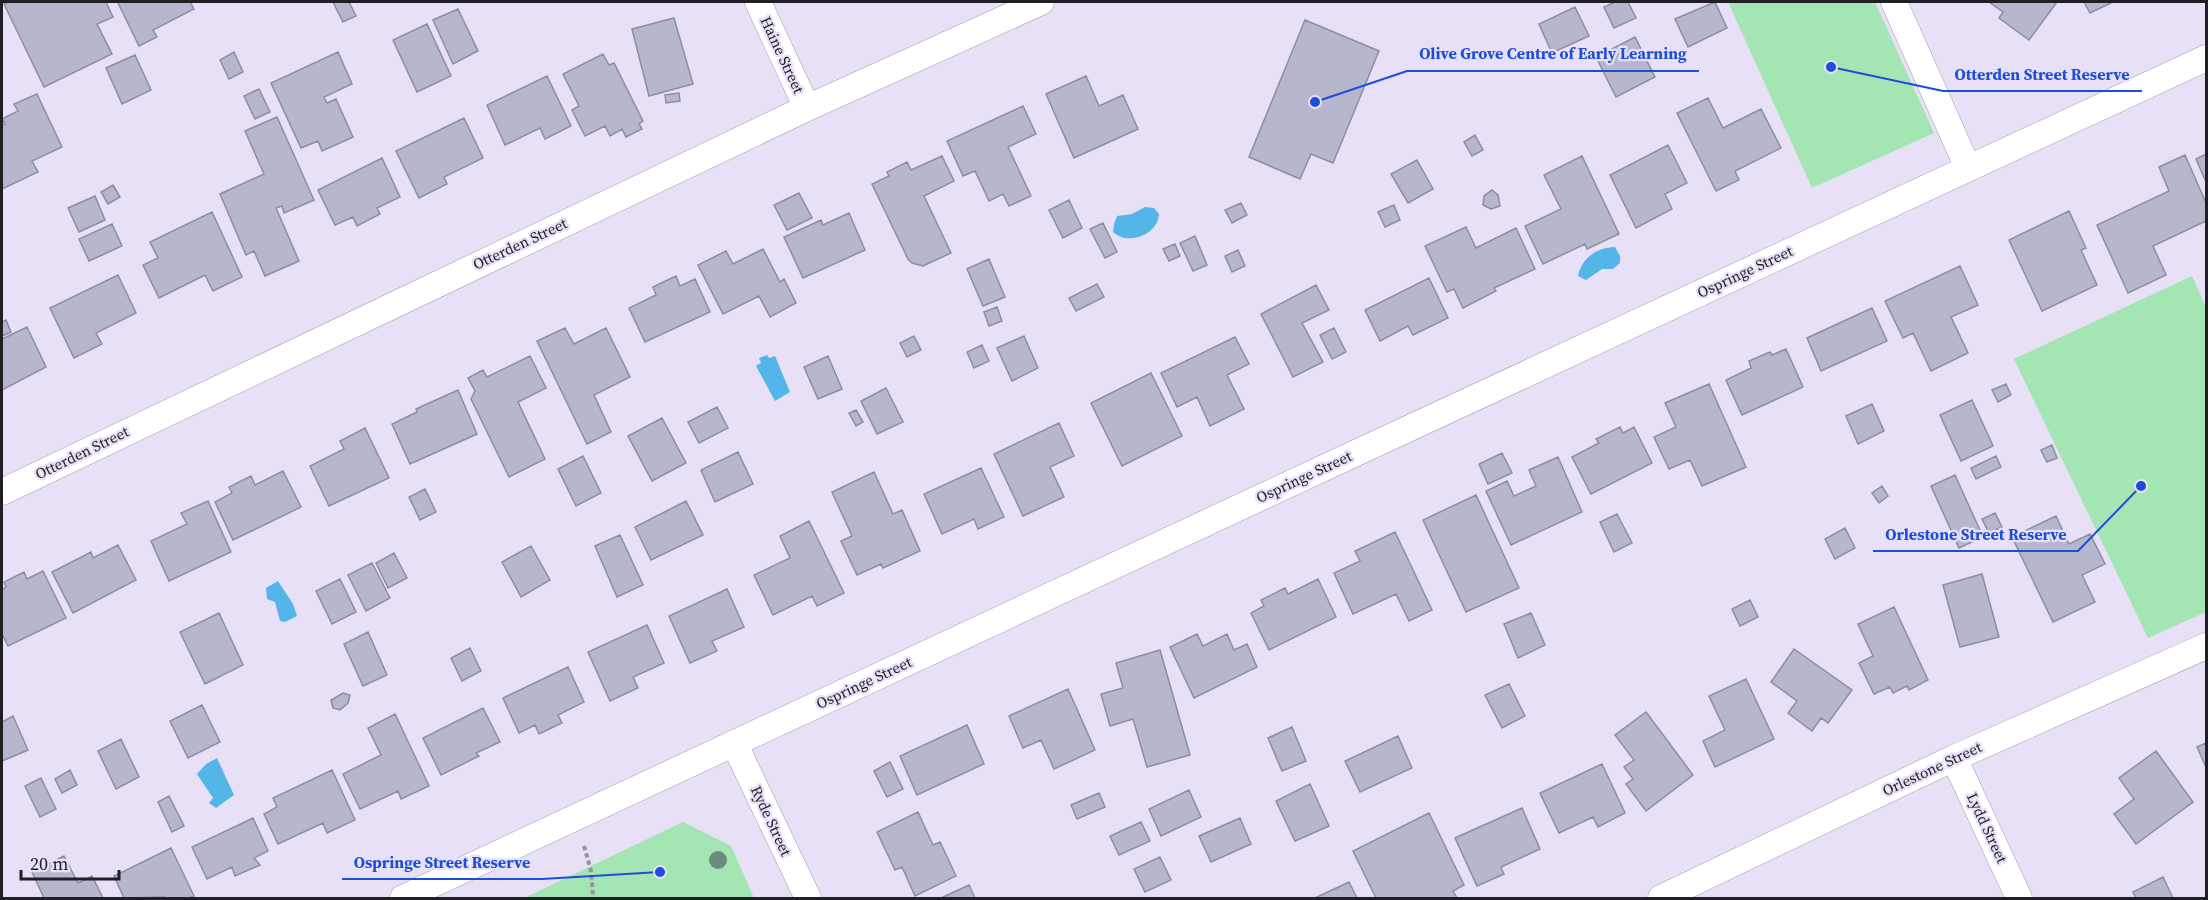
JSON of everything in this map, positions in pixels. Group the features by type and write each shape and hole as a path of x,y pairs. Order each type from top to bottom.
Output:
{"street":[{"name":"Haine Street","path":"758,2 807,108"},
{"name":"Otterden Street","path":"2,492 807,108 1041,2"},
{"path":"1894,2 1968,168"},
{"name":"Ospringe Street","path":"403,898 2206,58"},
{"name":"Orlestone Street","path":"1661,898 1954,758 2206,646"},
{"name":"Ryde Street","path":"734,743 808,898"},
{"name":"Lydd Street","path":"1954,758 2019,898"}],"path":[{"path":"573,819 591,871 593,898"}],"green space":[{"path":"1728,2 1875,2 1934,133 1812,188"},
{"path":"2192,276 2206,307 2206,612 2148,638 2014,359"},
{"path":"683,822 731,846 754,898 524,898"}],"water":[{"path":"1145,207 1154,208 1159,214 1154,228 1148,233 1126,238 1113,232 1117,216 1132,214"},
{"path":"1615,247 1620,256 1620,263 1613,269 1602,269 1586,280 1578,276 1583,264 1591,255 1602,249"},
{"path":"767,355 769,358 775,356 790,392 775,401 756,366 761,363 759,358"},
{"path":"278,581 293,604 297,616 285,622 280,621 275,602 267,599 266,588"},
{"path":"217,758 234,795 216,808 209,803 213,798 197,774 206,764"}],"building":[{"path":"9,2 106,2 113,17 97,24 112,54 44,87 4,4"},
{"path":"190,2 194,9 153,30 157,37 139,46 118,3"},
{"path":"333,2 349,2 356,16 343,22"},
{"path":"1615,2 1628,2 1636,18 1614,28 1604,7"},
{"path":"1715,2 1727,28 1688,47 1675,19"},
{"path":"1989,2 2057,2 2029,40 1999,18 2003,12"},
{"path":"2084,2 2113,2 2090,13"},
{"path":"1575,7 1589,36 1552,53 1539,24"},
{"path":"458,9 478,51 453,64 433,20"},
{"path":"674,18 693,84 649,96 632,29"},
{"path":"1305,20 1379,51 1333,163 1311,154 1300,179 1249,157"},
{"path":"427,24 451,76 417,92 393,40"},
{"path":"1635,37 1655,77 1616,97 1596,57"},
{"path":"234,52 243,72 229,79 220,60"},
{"path":"338,52 352,84 324,97 327,103 336,99 353,137 322,151 318,141 301,148 271,83"},
{"path":"603,54 609,65 614,63 643,121 639,124 642,129 626,137 622,129 610,136 605,126 585,136 572,110 579,106 563,74"},
{"path":"135,55 151,90 122,104 106,68"},
{"path":"547,76 571,126 545,139 540,128 505,145 487,105"},
{"path":"1086,76 1099,106 1123,95 1138,129 1074,158 1046,94"},
{"path":"259,89 270,112 255,119 244,96"},
{"path":"679,93 680,101 666,103 665,95"},
{"path":"37,94 62,147 32,161 38,172 2,189 2,126 5,124 2,119 18,111 14,104"},
{"path":"1708,98 1723,128 1761,109 1781,148 1735,171 1739,180 1716,191 1677,113"},
{"path":"1023,106 1036,134 1008,147 1031,196 1009,206 1003,194 989,201 975,171 963,176 947,141"},
{"path":"277,117 314,200 284,213 282,206 276,208 299,261 265,276 254,251 246,255 220,194 264,174 245,131"},
{"path":"464,118 483,158 444,177 447,184 419,198 396,151"},
{"path":"1475,135 1483,150 1472,156 1464,142"},
{"path":"1668,145 1687,183 1665,194 1672,209 1636,228 1610,175"},
{"path":"2206,154 2206,182 2196,159"},
{"path":"2185,155 2206,203 2206,221 2153,246 2166,275 2128,293 2097,225 2169,191 2159,167"},
{"path":"942,156 954,181 924,196 951,253 923,266 912,263 908,259 872,184 889,176 887,172 907,162 911,170"},
{"path":"1582,156 1619,234 1587,249 1585,244 1543,264 1525,226 1561,209 1544,175"},
{"path":"382,158 400,197 377,208 380,214 357,226 353,217 335,225 318,190"},
{"path":"1417,160 1433,189 1408,203 1391,174"},
{"path":"113,185 120,197 108,204 101,192"},
{"path":"1492,190 1498,195 1500,206 1491,209 1483,205 1484,196"},
{"path":"799,193 812,218 787,230 774,205"},
{"path":"95,196 105,220 79,232 68,208"},
{"path":"1069,200 1082,228 1063,238 1049,210"},
{"path":"1241,203 1247,215 1232,223 1225,210"},
{"path":"1394,205 1400,220 1385,227 1378,212"},
{"path":"2069,211 2086,248 2081,250 2097,285 2042,311 2009,240"},
{"path":"212,212 242,277 213,291 205,275 159,298 143,265 158,258 150,242"},
{"path":"849,213 865,250 803,278 784,237 821,220 823,225"},
{"path":"1103,223 1117,252 1105,258 1090,229"},
{"path":"112,224 122,246 89,261 79,239"},
{"path":"1466,227 1476,248 1516,228 1535,269 1494,288 1496,291 1463,308 1454,289 1447,292 1425,246"},
{"path":"1195,236 1207,265 1193,271 1180,243"},
{"path":"1175,244 1180,256 1169,261 1163,249"},
{"path":"763,249 780,282 784,279 796,303 770,317 759,296 723,314 698,265 726,251 733,264"},
{"path":"1238,250 1245,266 1232,272 1225,256"},
{"path":"989,259 1005,297 983,306 967,269"},
{"path":"1960,266 1978,305 1951,317 1968,353 1931,371 1913,333 1903,338 1885,301"},
{"path":"118,275 136,313 96,333 102,344 74,358 50,308"},
{"path":"676,276 680,286 695,279 710,312 645,342 629,308 656,295 653,287"},
{"path":"1429,278 1448,318 1413,335 1408,326 1380,341 1365,310"},
{"path":"1097,284 1104,297 1076,311 1069,298"},
{"path":"1316,285 1329,310 1302,323 1323,362 1293,377 1261,314"},
{"path":"997,307 1002,321 989,326 984,312"},
{"path":"1872,308 1887,341 1821,371 1807,338"},
{"path":"6,320 11,332 2,336 2,322"},
{"path":"27,327 46,367 2,390 2,339"},
{"path":"565,328 574,344 606,328 630,377 594,395 611,432 587,444 537,341"},
{"path":"1334,328 1346,352 1332,359 1320,335"},
{"path":"914,336 921,350 907,357 900,343"},
{"path":"1024,336 1038,368 1012,381 997,348"},
{"path":"1235,337 1249,364 1227,375 1244,409 1210,426 1197,397 1177,407 1161,373"},
{"path":"982,345 989,361 974,368 967,352"},
{"path":"1786,349 1803,387 1742,415 1726,380 1751,368 1749,361 1770,352 1772,355"},
{"path":"530,356 546,388 518,402 545,459 509,477 471,399 475,391 468,378 483,370 487,377"},
{"path":"828,356 842,389 818,399 804,367"},
{"path":"1151,373 1182,436 1122,466 1091,403"},
{"path":"1709,384 1746,467 1702,486 1690,460 1669,469 1654,437 1676,427 1665,403"},
{"path":"2006,384 2011,395 1998,402 1992,390"},
{"path":"886,388 903,422 877,434 861,401"},
{"path":"458,390 477,434 410,464 392,424 417,412 416,409"},
{"path":"1972,400 1993,446 1961,461 1940,415"},
{"path":"1872,404 1884,431 1858,444 1846,416"},
{"path":"717,407 728,428 699,443 688,422"},
{"path":"856,410 863,422 856,426 849,413"},
{"path":"662,418 686,463 652,481 628,436"},
{"path":"1059,423 1074,456 1050,467 1064,497 1023,516 994,454"},
{"path":"1620,427 1623,433 1634,427 1652,463 1591,494 1572,457 1599,443 1596,439"},
{"path":"365,428 389,478 329,506 310,466 344,449 340,441"},
{"path":"2052,445 2057,458 2047,462 2041,450"},
{"path":"738,452 753,484 715,502 701,470"},
{"path":"1502,453 1512,473 1488,484 1479,464"},
{"path":"583,456 601,493 576,506 558,469"},
{"path":"1996,456 2001,467 1976,479 1971,468"},
{"path":"1558,457 1582,512 1511,545 1486,491 1507,481 1514,496 1536,486 1529,470"},
{"path":"981,468 1004,517 978,529 974,519 942,534 924,494"},
{"path":"283,471 301,507 233,540 215,502 232,493 229,487 251,476 255,485"},
{"path":"874,472 893,514 902,510 920,551 883,568 881,564 857,575 841,541 852,536 832,492"},
{"path":"1955,475 1983,537 1959,548 1931,486"},
{"path":"1882,486 1888,496 1879,503 1872,493"},
{"path":"425,489 436,512 420,520 409,497"},
{"path":"1476,495 1519,588 1466,612 1423,520"},
{"path":"208,501 231,552 169,581 151,541 187,524 181,513"},
{"path":"686,501 703,535 651,560 635,527"},
{"path":"1995,513 2002,527 1989,533 1982,519"},
{"path":"1617,514 1632,543 1614,552 1600,522"},
{"path":"2056,516 2069,544 2090,534 2105,564 2082,575 2095,602 2053,622 2012,537"},
{"path":"809,521 844,593 817,606 812,596 773,615 754,575 790,558 780,536"},
{"path":"1845,528 1855,548 1835,559 1825,539"},
{"path":"1395,532 1432,610 1409,621 1396,594 1353,614 1334,573 1360,561 1355,551"},
{"path":"620,535 643,585 617,597 595,546"},
{"path":"118,545 136,580 73,613 52,572 91,552 93,558"},
{"path":"531,546 550,580 521,597 502,562"},
{"path":"394,553 407,578 388,588 376,563"},
{"path":"372,563 390,598 366,611 348,575"},
{"path":"43,571 66,618 8,646 2,634 2,590 6,587 4,582 24,572 27,579"},
{"path":"1982,574 1999,637 1960,647 1943,585"},
{"path":"340,579 356,612 332,624 316,591"},
{"path":"1318,579 1336,617 1269,650 1251,613 1264,606 1261,600 1285,588 1288,594"},
{"path":"727,589 744,627 712,641 717,651 690,663 669,616"},
{"path":"1750,600 1758,617 1740,626 1732,609"},
{"path":"1894,607 1928,680 1909,690 1907,686 1893,693 1890,687 1874,694 1859,663 1873,656 1858,624"},
{"path":"219,613 243,665 205,684 180,632"},
{"path":"1531,613 1545,645 1518,658 1504,624"},
{"path":"647,625 664,663 633,677 638,688 610,701 588,652"},
{"path":"368,632 387,675 363,686 344,644"},
{"path":"1197,634 1203,646 1227,634 1234,650 1247,644 1257,667 1194,698 1170,647"},
{"path":"470,648 481,671 462,681 451,658"},
{"path":"1794,649 1852,690 1828,723 1821,718 1812,731 1788,713 1797,701 1771,682"},
{"path":"1160,650 1190,755 1147,767 1133,719 1110,726 1101,694 1123,688 1116,663"},
{"path":"568,667 584,702 558,715 562,723 539,734 535,725 519,733 503,698"},
{"path":"1746,679 1774,739 1715,767 1703,741 1725,730 1709,696"},
{"path":"1509,684 1525,716 1502,728 1485,695"},
{"path":"1068,689 1095,750 1054,769 1041,740 1023,748 1009,716"},
{"path":"343,693 350,695 348,703 340,710 333,708 331,700"},
{"path":"202,705 220,742 188,758 170,721"},
{"path":"483,708 500,742 476,753 479,756 441,775 423,738"},
{"path":"1646,712 1693,775 1646,811 1626,784 1633,779 1624,767 1634,760 1615,735"},
{"path":"395,714 429,786 401,799 398,791 360,809 343,774 381,755 368,728"},
{"path":"13,716 28,750 2,761 2,722"},
{"path":"967,725 984,764 917,795 900,756"},
{"path":"1292,727 1306,761 1282,771 1268,738"},
{"path":"1398,736 1412,768 1360,792 1345,761"},
{"path":"121,739 139,777 116,789 98,751"},
{"path":"2206,743 2206,767 2197,747"},
{"path":"2156,751 2193,802 2136,844 2114,814 2134,799 2119,778"},
{"path":"890,762 903,789 887,797 874,771"},
{"path":"1602,764 1625,813 1598,827 1593,817 1559,833 1540,793"},
{"path":"70,770 77,785 62,793 55,779"},
{"path":"332,770 355,820 327,833 323,823 278,844 264,814 277,807 273,798"},
{"path":"41,778 56,809 40,817 25,786"},
{"path":"1310,784 1329,826 1295,841 1276,801"},
{"path":"1189,790 1201,817 1161,836 1149,809"},
{"path":"1099,793 1105,807 1077,819 1071,805"},
{"path":"169,796 184,826 172,832 158,802"},
{"path":"1522,808 1540,849 1501,867 1504,874 1477,886 1455,838"},
{"path":"918,812 933,845 940,842 956,876 915,896 902,867 895,870 877,832"},
{"path":"1429,813 1464,885 1453,891 1457,898 1376,898 1353,851"},
{"path":"253,818 268,851 254,858 260,865 235,876 232,867 207,879 192,847"},
{"path":"1240,818 1251,844 1211,862 1199,836"},
{"path":"1141,822 1150,841 1119,855 1110,836"},
{"path":"171,848 194,896 189,898 124,898 114,876"},
{"path":"64,856 78,883 92,876 103,898 44,898 32,872"},
{"path":"1160,857 1171,880 1145,892 1134,869"},
{"path":"2163,877 2173,898 2136,898 2133,892"},
{"path":"1349,882 1357,898 1315,898"},
{"path":"969,885 975,898 941,898"}],"place":[{"name":"Otterden Street Reserve","path":"1831,67"},
{"name":"Olive Grove Centre of Early Learning","path":"1315,102"},
{"name":"Orlestone Street Reserve","path":"2141,486"},
{"name":"Ospringe Street Reserve","path":"660,872"}]}
